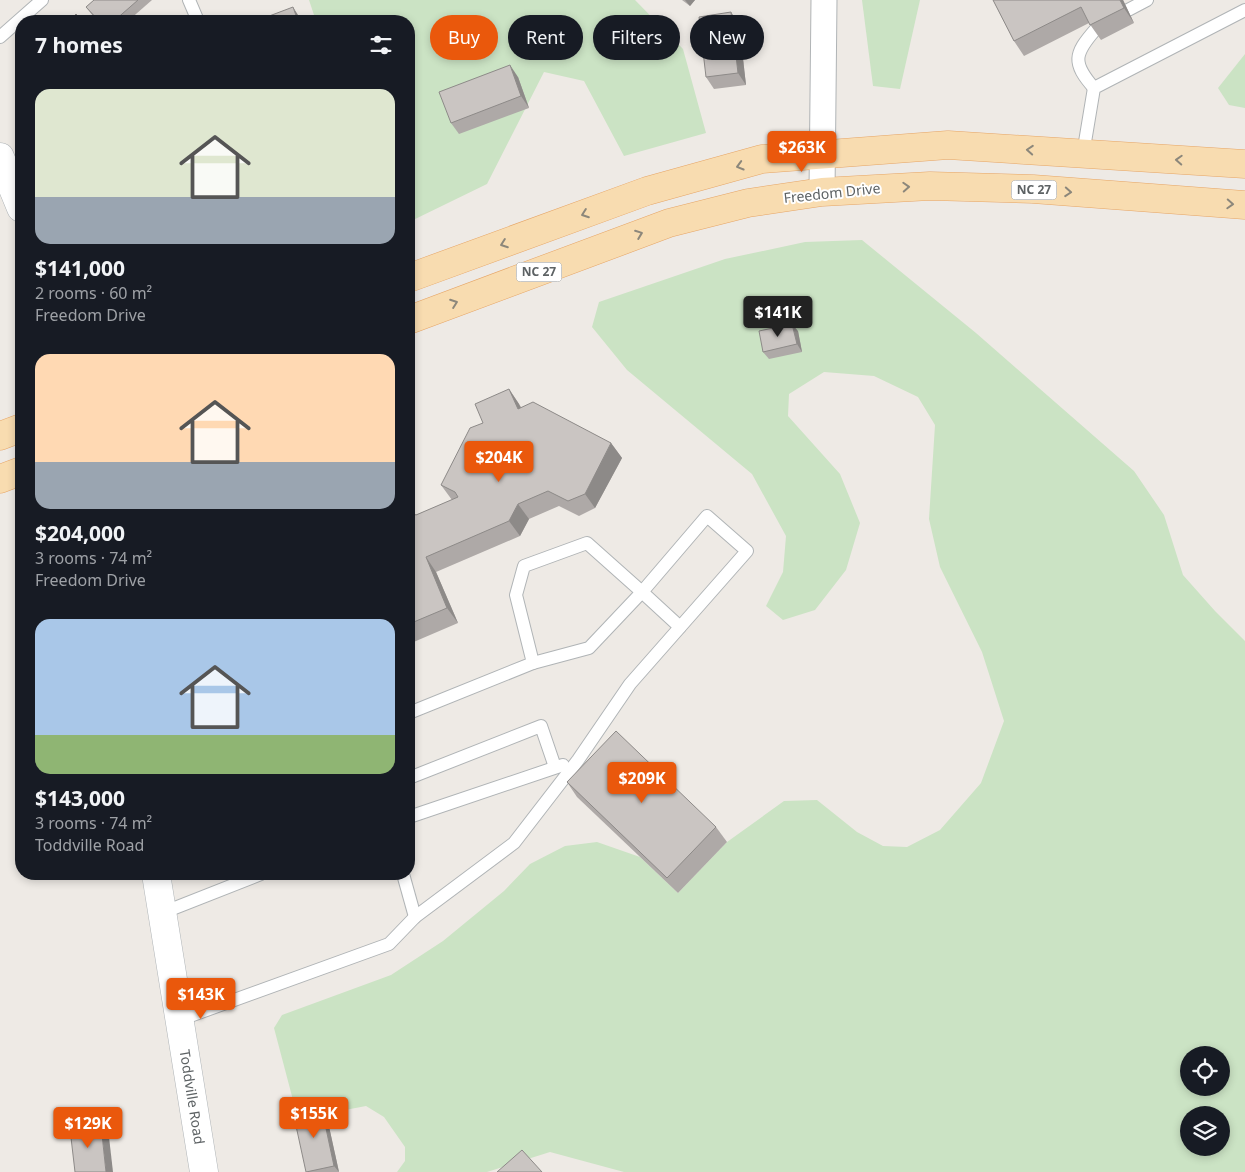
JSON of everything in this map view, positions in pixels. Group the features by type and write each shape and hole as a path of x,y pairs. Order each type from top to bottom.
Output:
{"main road":[{"path":"415,276 647,191 762,160 948,145 1245,164"},
{"name":"Freedom Drive","path":"415,318 669,223 748,203 822,192 940,186 1033,190 1245,205"},
{"path":"0,436 15,430"},
{"path":"0,478 15,472"}],"street":[{"path":"822,192 824,0"},
{"path":"0,157 15,193"},
{"name":"Toddville Road","path":"157,880 204,1172"}],"lane":[{"path":"25,15 42,0"},
{"path":"189,0 195,15"},
{"path":"1128,10 1147,0"},
{"path":"1094,88 1245,10"},
{"path":"0,37 15,24"},
{"path":"1083,154 1094,88 1080,69 1078,59 1083,44 1096,30"},
{"path":"179,1020 389,944 414,918 514,843 578,760 630,684 747,552 707,516 642,592 589,648 533,663 415,711"},
{"path":"533,663 516,595 524,566 587,543 680,626"},
{"path":"415,776 540,726 555,767"},
{"path":"415,815 578,760"},
{"path":"162,913 246,880"},
{"path":"404,880 414,918"}],"green space":[{"path":"309,0 635,0 650,15 593,15 593,60 680,60 680,46 683,49 706,133 624,156 584,81 544,72 487,184 415,219 415,15 314,15"},
{"path":"862,0 920,0 900,89 873,86"},
{"path":"1245,54 1245,108 1229,105 1218,88"},
{"path":"862,240 976,333 1134,471 1164,515 1183,575 1245,641 1245,1172 624,1172 550,1152 487,1172 397,1172 405,1161 405,1147 384,1117 366,1106 298,1119 274,1028 282,1015 391,975 443,941 504,891 530,864 565,846 597,842 640,857 678,893 727,842 784,801 817,800 857,832 883,846 907,847 940,830 981,783 1004,721 982,652 940,567 929,519 935,425 918,397 874,376 824,372 789,394 788,416 840,474 860,523 846,570 815,610 783,620 766,606 783,572 786,536 752,474 627,370 592,327 599,302 725,259 805,242"}],"building":[{"path":"94,0 138,0 121,15 93,15 86,7"},
{"path":"993,0 1120,0 1124,8 1090,25 1081,7 1014,41"},
{"path":"293,7 296,15 272,15"},
{"path":"731,12 731,15 712,15"},
{"path":"704,60 737,60 738,73 706,77"},
{"path":"510,65 521,96 451,123 439,92"},
{"path":"792,324 797,344 763,352 759,331"},
{"path":"509,389 518,409 533,402 611,443 585,494 568,501 548,491 518,504 509,521 426,557 447,608 415,621 415,515 458,497 455,492 441,485 470,428 483,423 475,404"},
{"path":"616,731 716,827 667,878 567,782"},
{"path":"321,1105 334,1166 306,1172 293,1112"},
{"path":"101,1125 106,1172 75,1172 70,1129"},
{"path":"522,1150 542,1172 497,1172"}]}
